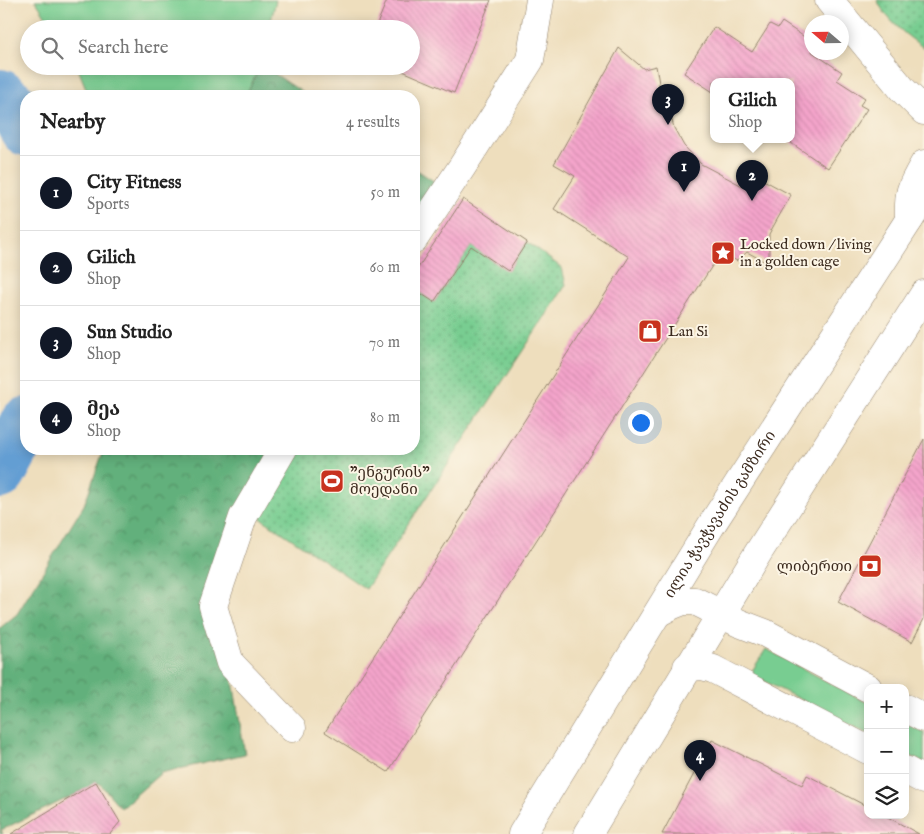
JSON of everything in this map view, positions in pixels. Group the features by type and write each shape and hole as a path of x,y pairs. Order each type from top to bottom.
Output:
{"main road":[{"path":"420,230 530,60 540,0"},
{"path":"829,0 903,90 924,111"},
{"path":"909,220 908,201 911,185 924,164"},
{"name":"ილია ჭავჭავაძის გამზირი","path":"522,834 712,524 924,197"},
{"path":"588,834 687,667 924,294"},
{"path":"279,455 243,517 213,606 230,663 292,728"},
{"path":"658,613 673,604 695,600 765,633 864,686"},
{"path":"687,667 703,666 713,669 864,748"},
{"path":"909,710 924,718"},
{"path":"909,772 924,780"}],"green space":[{"path":"35,0 276,0 271,20 48,20"},
{"path":"877,0 924,0 924,48 904,33 886,15"},
{"path":"81,75 256,75 249,90 87,90"},
{"path":"256,75 276,75 299,90 249,90"},
{"path":"420,172 438,184 420,211"},
{"path":"527,242 562,268 566,285 366,589 256,515 296,455 420,455 420,293 434,302 471,246 508,271"},
{"path":"102,455 268,455 213,606 230,663 245,754 161,773 121,808 99,783 1,830 3,834 0,834 0,628 17,614 84,505"},
{"path":"766,649 864,701 864,732 750,674"},
{"path":"909,725 924,733 924,763 909,755"}],"building":[{"path":"387,0 491,0 454,93 412,75 420,75 420,20 379,20"},
{"path":"782,22 804,37 804,60 824,60 842,72 837,80 865,98 860,105 867,109 828,168 791,143 795,143 795,78 710,78 710,90 684,73 714,27 752,52 770,24 778,28"},
{"path":"619,48 644,69 656,66 663,106 667,100 674,128 684,146 701,164 750,190 758,177 791,195 769,234 769,264 747,252 737,261 721,252 388,772 325,732 629,257 554,209 575,176 554,164"},
{"path":"463,199 527,242 508,271 471,246 434,302 420,293 420,265"},
{"path":"924,439 924,619 912,642 838,602"},
{"path":"712,740 802,785 807,775 864,805 864,819 891,819 919,834 662,834"},
{"path":"96,782 120,822 110,834 11,834"}],"waterway":[{"path":"0,96 15,108 20,118"},
{"path":"0,472 20,435"}],"place":[{"name":"Sun Studio","path":"668,125"},
{"name":"City Fitness","path":"684,192"},
{"name":"Gilich","path":"752,201"},
{"name":"Locked down / living in a golden cage","path":"723,253"},
{"name":"Lan Si","path":"650,331"},
{"name":"\"ენგურის\" მოედანი","path":"332,481"},
{"name":"ლიბერთი","path":"870,566"},
{"name":"მეა","path":"700,781"}]}
